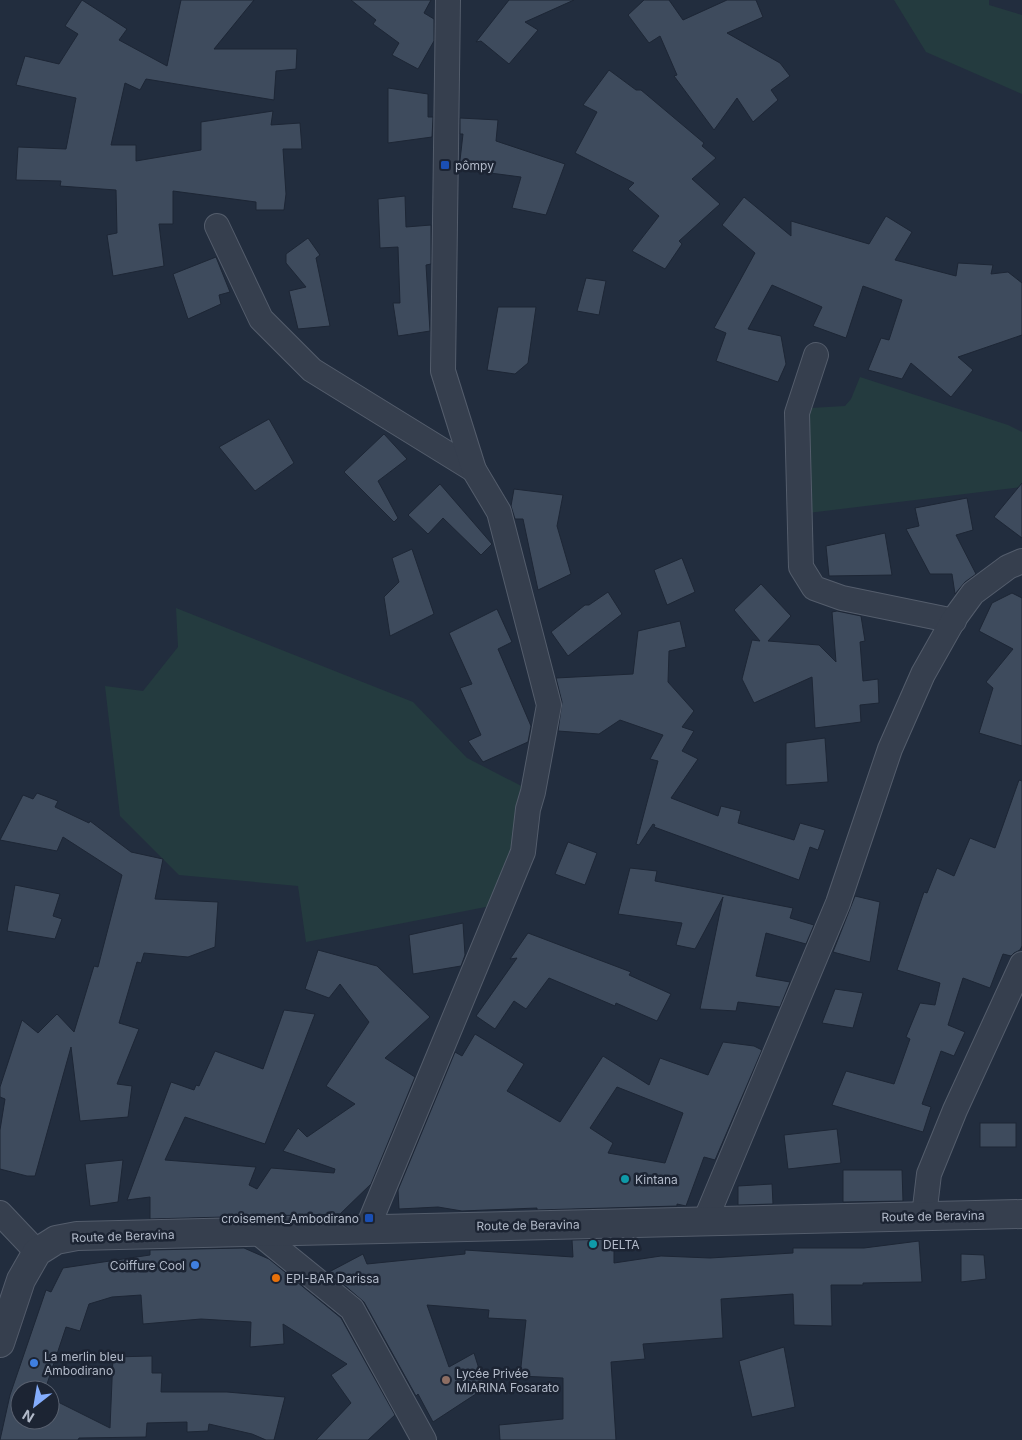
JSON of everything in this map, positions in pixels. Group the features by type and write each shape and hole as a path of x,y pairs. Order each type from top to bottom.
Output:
{"street":[{"path":"367,1229 523,852 528,809 533,792 549,705 499,512 474,470 443,371 448,0"},
{"path":"217,226 261,319 312,370 474,470"},
{"path":"816,355 797,413 802,567 814,588 842,598 954,621"},
{"path":"704,1221 838,903 890,749 923,674 973,593 1008,567 1022,561"},
{"path":"924,1216 929,1174 955,1110 1022,964"},
{"path":"0,1213 9,1234 37,1252 21,1280 0,1343"},
{"name":"Route de Beravina","path":"37,1252 56,1240 77,1236 1022,1214"},
{"path":"256,1231 352,1309 424,1440"}],"green space":[{"path":"894,0 989,0 989,5 1022,15 1022,94 926,52"},
{"path":"860,377 1008,425 1022,432 1022,487 808,513 802,425 811,408 845,406 851,399"},
{"path":"176,608 413,702 467,758 533,792 501,904 306,942 298,886 179,875 120,816 105,686 143,691 178,647"}],"building":[{"path":"82,0 127,29 119,40 167,66 181,0 254,0 214,49 297,49 296,69 276,71 274,100 146,79 140,90 125,83 111,145 136,145 136,161 201,150 201,122 273,111 271,125 300,123 302,149 283,149 286,194 284,210 256,210 256,202 173,191 173,224 159,224 164,266 113,276 107,235 117,233 116,190 60,186 61,181 16,180 18,147 66,149 76,98 16,85 25,56 59,64 78,34 65,26"},
{"path":"351,0 431,0 424,13 434,19 434,41 418,69 392,55 399,43 373,24 376,20"},
{"path":"509,0 574,0 525,22 538,30 509,64 481,41 476,42"},
{"path":"644,0 669,0 683,20 727,0 756,0 763,17 727,33 780,63 790,76 771,90 778,100 753,122 737,98 714,130 674,76 677,75 660,36 649,43 628,15"},
{"path":"609,70 636,90 641,90 704,143 702,146 716,158 692,179 720,204 679,241 682,244 665,269 632,251 659,216 628,189 634,183 575,153 597,112 583,105"},
{"path":"388,88 428,94 428,117 433,117 432,137 388,143"},
{"path":"460,118 498,120 496,141 565,164 546,215 512,208 521,177 459,169 463,134 460,134"},
{"path":"405,196 406,227 431,225 431,264 426,265 430,331 398,336 393,303 400,303 398,247 380,248 378,199"},
{"path":"744,197 791,236 791,221 869,244 886,216 912,232 895,260 956,276 958,263 993,265 991,274 1008,272 1022,283 1022,335 958,357 973,370 951,397 911,363 902,379 868,370 881,338 889,340 902,300 863,286 846,338 813,326 822,307 772,285 748,329 781,336 786,364 778,382 716,361 726,333 714,328 755,253 722,225"},
{"path":"308,238 320,255 316,258 330,326 298,329 289,291 306,287 286,263 286,254"},
{"path":"216,257 230,292 219,295 221,304 188,319 173,274"},
{"path":"586,278 606,281 599,315 577,311"},
{"path":"498,307 536,307 528,363 515,374 487,370"},
{"path":"269,419 294,463 255,491 219,447"},
{"path":"384,434 407,459 378,481 398,518 394,522 344,472"},
{"path":"1022,483 1022,538 994,517"},
{"path":"440,484 492,544 481,555 443,518 428,534 408,515"},
{"path":"514,489 563,495 557,526 571,574 538,590 523,519 515,519 511,506"},
{"path":"967,498 973,530 956,535 976,574 965,582 955,594 952,574 930,574 906,529 919,526 915,508"},
{"path":"885,533 892,575 829,576 826,546"},
{"path":"412,549 434,614 390,636 384,597 399,582 392,558"},
{"path":"682,558 695,592 667,605 654,570"},
{"path":"761,584 791,616 768,641 819,645 836,662 832,612 837,611 861,616 865,641 860,642 863,681 878,679 879,703 860,705 861,722 815,728 812,677 754,703 742,679 752,640 760,641 734,610"},
{"path":"608,592 622,614 568,656 551,632 585,605 589,605"},
{"path":"1012,593 1022,598 1022,746 979,733 993,688 986,682 1013,649 979,631 992,603"},
{"path":"497,609 512,642 498,649 531,726 528,742 483,762 468,741 481,735 460,688 472,684 449,633"},
{"path":"680,621 686,647 669,651 668,682 694,711 682,727 694,731 682,751 698,759 671,798 718,816 721,806 741,811 738,823 794,840 800,823 825,830 818,850 810,847 799,880 654,827 655,825 653,824 639,845 636,844 658,761 650,759 663,735 620,720 599,734 558,731 562,702 556,678 633,674 638,631"},
{"path":"825,738 828,782 786,785 786,743"},
{"path":"1019,780 1022,781 1022,946 1020,950 1011,956 1003,954 990,988 963,978 948,1025 965,1032 954,1056 941,1051 922,1104 931,1107 923,1132 832,1105 846,1071 894,1084 910,1039 906,1037 920,1003 935,1005 940,983 897,970 924,892 927,893 937,868 954,876 970,838 995,848"},
{"path":"37,793 58,801 55,807 89,823 90,821 131,852 163,859 155,899 218,902 215,947 188,957 144,953 141,963 137,962 119,1023 139,1029 117,1084 132,1086 128,1117 80,1121 71,1047 35,1176 27,1176 0,1169 0,1130 5,1099 0,1097 0,1087 22,1020 38,1033 57,1014 74,1032 94,966 98,967 122,875 63,837 57,851 0,840 23,795 33,799"},
{"path":"568,842 597,853 585,885 555,874"},
{"path":"630,868 657,871 655,881 793,908 790,918 814,925 806,944 766,933 756,976 790,982 780,1007 738,1002 736,1011 700,1009 723,897 695,949 676,945 682,923 618,914"},
{"path":"15,885 60,894 53,916 62,919 55,939 7,931"},
{"path":"855,896 880,902 870,962 833,952"},
{"path":"463,923 465,955 461,966 413,974 409,935"},
{"path":"528,933 631,972 629,975 671,994 657,1021 616,1003 615,1006 549,978 526,1009 514,1001 495,1029 476,1016 517,958 510,959"},
{"path":"318,950 377,966 430,1017 385,1058 415,1077 371,1184 340,1214 150,1219 150,1197 127,1200 171,1082 194,1090 196,1085 199,1086 215,1051 263,1069 284,1010 315,1014 265,1144 185,1117 165,1160 256,1167 249,1185 257,1189 271,1168 334,1173 335,1169 283,1151 298,1128 307,1137 355,1104 326,1086 369,1022 340,984 329,998 305,989"},
{"path":"835,989 863,993 853,1028 822,1023"},
{"path":"475,1034 524,1064 507,1091 560,1122 603,1056 649,1085 660,1058 708,1075 723,1042 754,1046 762,1050 715,1160 704,1157 686,1206 677,1204 677,1206 462,1211 438,1207 399,1209 398,1190 455,1052 462,1056","holes":["617,1087 683,1113 665,1163 608,1153 613,1143 590,1128"]},
{"path":"980,1123 1016,1123 1016,1147 980,1147"},
{"path":"837,1129 841,1163 788,1169 784,1135"},
{"path":"123,1160 118,1202 90,1206 85,1164"},
{"path":"843,1170 902,1170 903,1201 843,1202"},
{"path":"772,1184 773,1204 738,1205 738,1186"},
{"path":"614,1239 614,1263 661,1256 710,1258 793,1253 793,1248 864,1248 919,1241 922,1282 831,1285 832,1326 794,1325 793,1294 721,1299 723,1338 643,1344 645,1359 611,1362 616,1440 500,1440 499,1425 563,1419 563,1378 520,1376 526,1320 488,1318 489,1310 427,1305 449,1367 474,1353 485,1388 433,1422 418,1394 416,1396 364,1302 329,1272 363,1254 367,1264 465,1254 465,1250 573,1257 572,1240"},
{"path":"244,1248 269,1259 341,1318 395,1415 368,1440 316,1440 351,1403 331,1375 347,1364 283,1324 284,1344 250,1347 251,1322 201,1319 143,1324 141,1295 112,1297 89,1304 80,1331 66,1327 48,1380 15,1380 46,1290 51,1292 63,1268 150,1255 150,1250"},
{"path":"961,1254 984,1255 986,1279 961,1282"},
{"path":"784,1347 795,1407 752,1417 739,1361"},
{"path":"152,1356 152,1373 162,1373 161,1392 227,1392 285,1397 274,1440 266,1440 252,1434 209,1424 208,1431 187,1432 187,1422 147,1423 146,1437 79,1438 78,1440 0,1440 10,1395 10,1430 60,1430 60,1403 110,1428 113,1357"}],"place":[{"name":"pômpy","path":"445,165"},
{"name":"Kintana","path":"625,1179"},
{"name":"croisement_Ambodirano","path":"369,1218"},
{"name":"DELTA","path":"593,1244"},
{"name":"Coiffure Cool","path":"195,1265"},
{"name":"EPI-BAR Darissa","path":"276,1278"},
{"name":"La merlin bleu Ambodirano","path":"34,1363"},
{"name":"Lycée Privée MIARINA Fosarato","path":"446,1380"}]}
